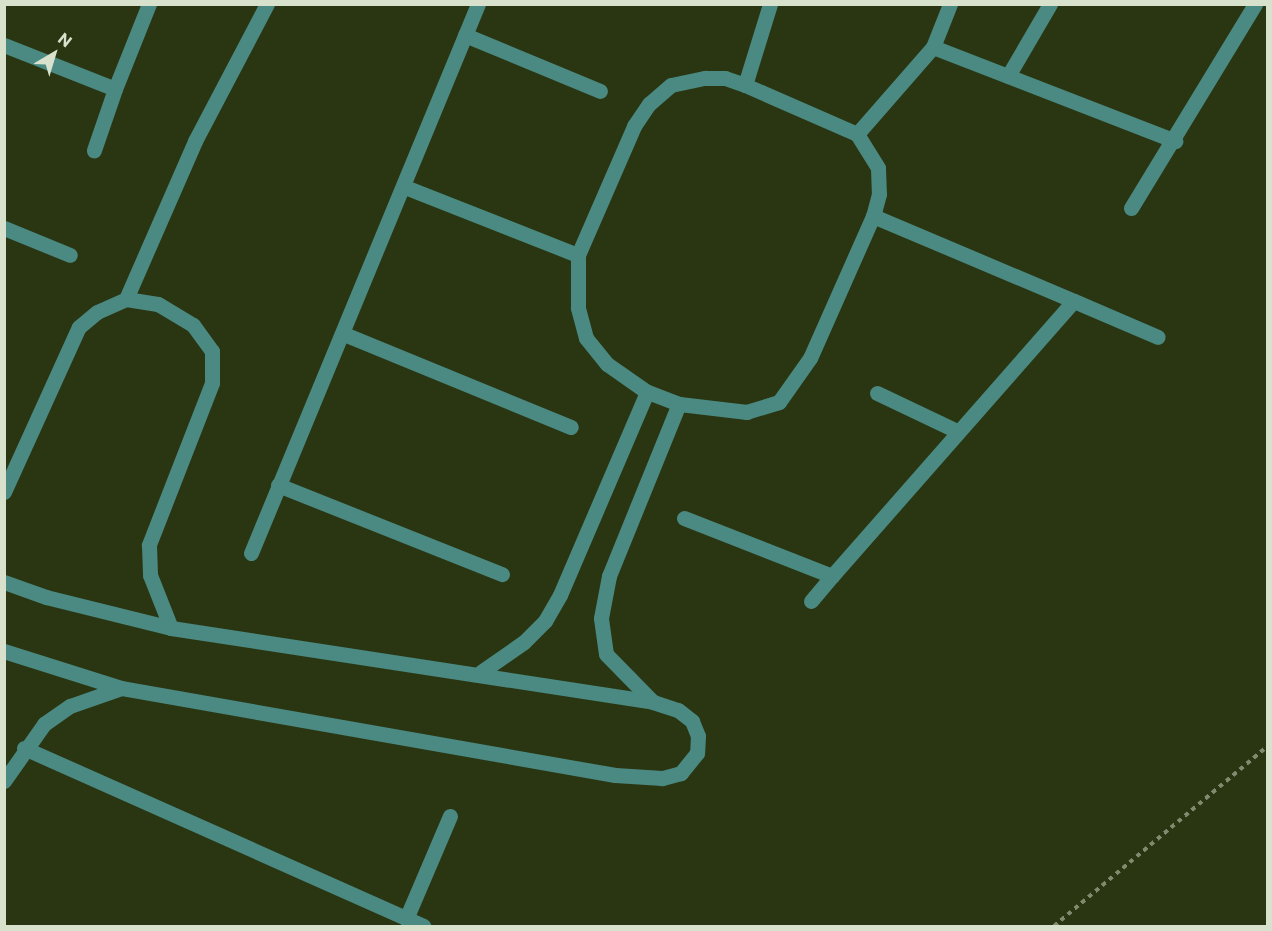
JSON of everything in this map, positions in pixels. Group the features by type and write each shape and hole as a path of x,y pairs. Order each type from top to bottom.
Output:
{"street":[{"path":"94,150 115,89 149,4"},
{"path":"126,299 195,141 267,4"},
{"path":"251,553 405,187 477,4"},
{"path":"745,85 770,4"},
{"path":"857,134 933,47 950,4"},
{"path":"1008,76 1050,4"},
{"path":"1131,208 1175,141 1256,4"},
{"path":"465,35 600,91"},
{"path":"4,45 115,89"},
{"path":"933,47 1175,141"},
{"path":"705,78 725,78 857,134 878,168 879,194 873,216 810,358 789,392 778,402 747,412 679,404 647,392 607,364 586,338 578,308 578,255 634,126 649,104 671,85 705,78"},
{"path":"405,187 578,255"},
{"path":"873,216 1158,336"},
{"path":"4,228 70,255"},
{"path":"4,492 71,340 97,312 126,299 158,304 193,325 212,351 212,383 149,545 150,575 171,628"},
{"path":"811,601 957,431 1074,301"},
{"path":"344,334 571,427"},
{"path":"481,672 524,642 545,621 561,595 647,392"},
{"path":"877,393 957,431"},
{"path":"653,702 606,654 601,618 609,576 679,404"},
{"path":"278,485 502,574"},
{"path":"684,518 832,576"},
{"path":"4,582 46,597 171,628 481,672 653,702 678,710 692,721 698,736 697,753 691,764 681,773 662,778 615,775 121,688 4,651"},
{"path":"4,781 24,748 44,724 70,706 121,688"},
{"path":"24,748 423,927"},
{"path":"406,919 450,816"}],"path":[{"path":"1054,927 1268,746"}]}
